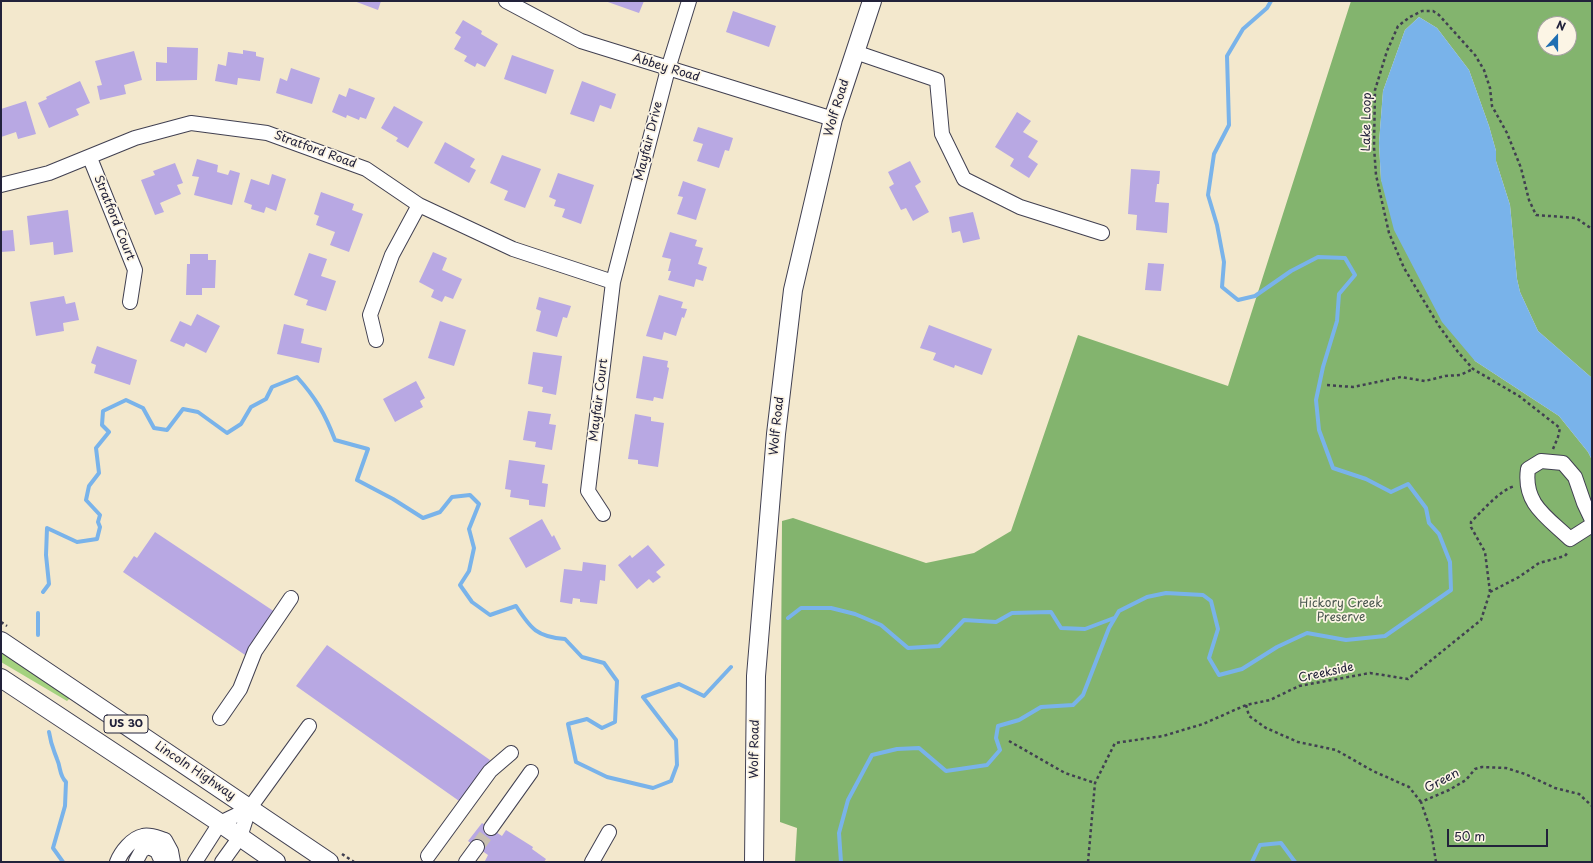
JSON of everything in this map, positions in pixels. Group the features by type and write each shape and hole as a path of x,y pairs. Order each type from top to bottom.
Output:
{"main road":[{"name":"Wolf Road","path":"754,862 756,676 776,434 793,290 833,120 872,1"},
{"name":"Lincoln Highway","path":"1,641 328,862"},
{"name":"US 30","path":"1,678 220,823 276,862"}],"street":[{"name":"Abbey Road","path":"506,1 580,41 833,120"},
{"name":"Mayfair Drive","path":"613,282 668,69 689,1"},
{"path":"855,52 937,80 942,134 964,179 1020,207 1102,233"},
{"name":"Stratford Road","path":"1,185 49,173 90,158 135,138 191,123 267,133 366,169 419,205 513,249 613,282"},
{"name":"Stratford Court","path":"90,158 135,270 130,302"},
{"path":"376,340 370,315 392,255 419,205"},
{"name":"Mayfair Court","path":"603,514 588,491 613,282"},
{"path":"1592,520 1575,477 1563,462 1541,461 1528,469 1526,483 1534,505 1570,539 1592,525"},
{"path":"220,718 240,689 255,651 291,598"},
{"path":"222,862 240,837 250,809 309,726"},
{"path":"428,856 490,771 511,753"},
{"path":"491,828 531,772"},
{"path":"195,862 220,823 250,809"},
{"path":"592,862 610,832"},
{"path":"117,862 120,855 130,844 143,836 154,836 165,840 171,851 173,862"},
{"path":"136,861 142,850 149,847 157,851 162,862"},
{"path":"466,862 477,847"}],"path":[{"name":"Lake Loop","path":"1550,452 1558,437 1560,428 1520,396 1473,370 1442,330 1404,268 1389,233 1379,194 1374,147 1375,90 1387,51 1398,26 1410,17 1422,11 1433,11 1439,15 1475,55 1484,70 1490,88 1492,106 1507,133 1521,168 1529,200 1536,215 1576,218 1592,229"},
{"path":"1328,385 1353,387 1401,377 1425,382 1445,376 1460,375 1473,370"},
{"name":"Creekside","path":"1088,862 1094,783 1115,743 1163,736 1203,724 1246,705 1270,700 1300,686 1370,673 1408,679 1481,620 1490,592 1485,552 1471,527 1471,522 1511,487 1526,483"},
{"path":"1490,592 1519,577 1539,563 1565,556 1572,547 1570,539"},
{"path":"1246,705 1249,716 1266,728 1298,742 1336,750 1373,771 1409,787 1421,802"},
{"path":"1009,741 1066,773 1094,783"},
{"name":"Green","path":"1436,862 1431,831 1421,802 1449,790 1466,780 1474,769 1482,767 1506,768 1525,774 1554,788 1579,794 1592,806"}],"green space":[{"name":"Hickory Creek Preserve","path":"1351,1 1592,1 1592,378 1538,331 1520,292 1517,279 1510,205 1496,161 1496,151 1489,126 1469,70 1437,28 1419,17 1405,30 1383,91 1379,143 1381,180 1475,361 1559,416 1588,452 1592,460 1592,862 795,862 797,828 780,822 782,521 793,518 926,563 974,553 1011,531 1078,335 1228,386"},
{"path":"1,651 70,698 67,701 1,662"}],"water":[{"path":"1419,17 1437,28 1469,70 1489,126 1496,151 1496,161 1510,205 1517,279 1520,292 1538,331 1592,378 1592,460 1588,452 1559,416 1475,361 1442,322 1394,230 1381,180 1379,143 1383,91 1405,30"}],"building":[{"path":"354,1 381,1 378,10"},
{"path":"605,1 644,1 639,13"},
{"path":"733,11 776,26 769,47 726,32"},
{"path":"463,20 482,31 481,34 498,44 485,67 477,63 475,67 464,61 467,56 454,49 461,37 455,33"},
{"path":"167,47 198,48 197,80 156,81 156,62 167,63"},
{"path":"243,50 256,52 256,56 264,58 260,81 238,78 237,85 215,81 218,64 226,66 228,52 243,54"},
{"path":"134,51 142,80 124,85 126,94 100,100 97,86 102,85 95,61"},
{"path":"512,55 554,70 546,94 504,79"},
{"path":"291,68 320,78 312,104 276,93 280,78 287,81"},
{"path":"80,81 90,103 76,109 79,115 49,128 38,103 47,99 46,97"},
{"path":"582,81 616,94 611,109 600,105 594,122 570,114"},
{"path":"349,88 375,98 366,119 360,117 359,120 347,115 346,118 332,112 339,94 346,97"},
{"path":"26,101 36,134 18,139 16,132 1,137 1,109"},
{"path":"394,106 423,122 408,148 396,141 398,138 381,128"},
{"path":"1017,112 1031,121 1023,132 1038,141 1028,157 1038,164 1029,178 1010,166 1014,159 995,147"},
{"path":"698,127 733,138 729,151 725,150 719,168 697,161 703,144 693,141"},
{"path":"445,142 475,159 470,167 476,170 469,183 434,163"},
{"path":"502,155 541,169 525,208 504,200 508,191 490,183"},
{"path":"197,159 218,165 217,172 228,175 230,170 240,173 232,205 194,195 199,177 192,176"},
{"path":"910,161 921,182 915,186 929,212 913,221 906,208 901,210 889,187 894,184 888,172"},
{"path":"175,163 183,183 177,185 181,194 160,203 164,212 155,215 141,180 155,175 153,171"},
{"path":"1131,169 1160,171 1155,202 1169,203 1167,233 1136,230 1137,215 1128,214"},
{"path":"558,173 594,185 581,224 562,217 565,209 554,206 556,200 549,197"},
{"path":"272,174 286,179 276,211 266,207 264,213 251,209 252,205 244,202 251,179 269,185"},
{"path":"683,181 706,189 696,220 677,214 683,197 678,196"},
{"path":"321,192 354,204 352,210 363,214 349,252 330,245 335,232 316,225 319,216 314,214"},
{"path":"68,210 73,252 54,255 53,242 30,245 27,216"},
{"path":"973,212 980,239 963,243 960,231 952,233 949,217"},
{"path":"13,230 15,251 1,252 1,231"},
{"path":"670,232 697,240 695,246 703,248 698,264 707,267 703,281 696,279 694,287 668,280 671,271 668,271 671,259 662,257"},
{"path":"433,252 447,258 442,270 462,279 453,299 445,296 442,302 431,297 434,290 419,282"},
{"path":"309,253 327,259 321,276 336,281 326,311 306,305 308,300 294,295"},
{"path":"190,254 208,254 208,260 216,260 215,288 202,288 202,295 186,295 187,264 190,264"},
{"path":"1148,263 1164,264 1161,291 1145,290"},
{"path":"659,295 683,302 681,308 687,309 684,318 682,317 676,336 664,332 662,340 646,336"},
{"path":"64,296 66,304 75,302 79,320 63,323 64,331 36,336 30,302"},
{"path":"539,297 571,306 567,318 563,317 557,337 536,331 541,311 536,309"},
{"path":"197,314 220,326 206,353 186,343 184,347 170,341 180,321 191,326"},
{"path":"440,321 466,330 454,366 428,358"},
{"path":"284,324 304,329 301,343 322,348 319,363 277,354"},
{"path":"929,325 992,349 982,375 955,365 954,368 933,360 936,353 920,348"},
{"path":"97,346 137,360 130,385 94,373 96,365 91,363"},
{"path":"533,352 562,356 556,395 542,392 543,387 528,384"},
{"path":"643,356 668,361 667,367 669,368 663,399 654,397 653,401 636,398"},
{"path":"416,381 425,398 420,401 423,407 395,422 383,399"},
{"path":"528,411 551,414 549,424 556,425 552,450 535,447 536,442 523,440"},
{"path":"635,414 651,417 651,421 664,423 658,467 638,464 638,460 628,459"},
{"path":"509,460 545,465 542,483 548,484 545,507 529,505 529,500 510,497 511,490 505,489"},
{"path":"542,519 552,537 554,535 561,549 526,568 509,538"},
{"path":"155,532 275,612 248,657 123,572 134,556 137,558"},
{"path":"648,545 665,565 656,572 661,577 653,583 649,579 637,589 618,565 630,555 632,558"},
{"path":"583,562 606,565 605,581 600,580 597,604 580,602 580,599 573,598 572,604 560,602 564,569 582,571"},
{"path":"327,645 490,760 462,803 296,686"},
{"path":"482,823 502,836 506,830 533,847 532,849 546,859 544,862 486,862 485,861 488,855 468,841"}],"waterway":[{"path":"841,862 839,833 848,800 872,755 897,749 919,748 946,771 987,765 1000,750 996,738 998,726 1019,720 1041,707 1073,705 1083,695 1109,628 1119,611 1147,597 1166,593 1203,595 1211,601 1218,629 1209,658 1219,675 1242,669 1277,647 1307,633 1346,640 1385,636 1451,590 1450,562 1439,534 1429,523 1426,508 1408,484 1391,492 1366,479 1333,468 1319,430 1316,400 1323,367 1337,321 1339,294 1355,275 1345,258 1318,257 1291,271 1255,296 1238,300 1222,287 1224,262 1217,225 1208,195 1214,154 1229,125 1227,56 1243,29 1267,8 1271,1"},
{"path":"43,592 49,584 46,555 47,528 77,542 97,539 100,527 98,522 100,515 86,500 89,486 99,473 96,448 109,432 102,425 103,411 126,400 143,408 154,428 167,430 183,409 198,412 227,433 241,424 251,407 266,399 272,387 297,377 310,392 328,422 335,440 368,449 357,480 393,499 423,518 440,512 452,497 470,495 479,504 469,529 474,548 469,571 460,585 472,602 490,615 516,606 526,621 541,634 565,639 582,657 604,663 617,681 615,722 602,728 587,719 568,724 576,762 607,777 653,788 671,781 677,765 676,740 643,697 679,684 704,696 731,667"},
{"path":"788,618 801,608 831,608 855,614 881,625 908,648 939,646 964,620 996,622 1012,613 1051,612 1061,628 1085,629 1114,618"},
{"path":"38,613 38,635"},
{"path":"49,732 61,774 66,782 65,806 53,848 63,862"},
{"path":"1252,862 1260,845 1281,843 1295,862"}],"tunnel":[{"path":"477,847 491,828"}]}
